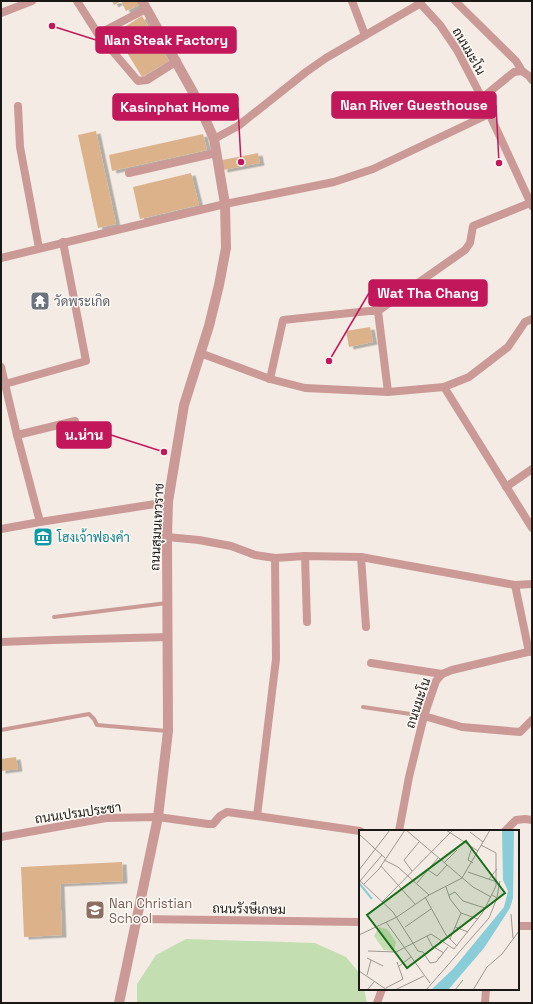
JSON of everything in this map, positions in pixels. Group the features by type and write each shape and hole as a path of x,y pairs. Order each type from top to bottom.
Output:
{"street":[{"path":"1,13 17,4 32,1"},
{"path":"77,1 98,34 138,81 147,80 177,61"},
{"path":"352,1 365,35"},
{"path":"454,1 516,61 522,71 532,80"},
{"path":"214,139 238,126 326,58 419,2"},
{"name":"ถนนมะโน","path":"419,2 440,25 458,50 532,205"},
{"path":"98,34 144,5"},
{"name":"ถนนสุมนเทวราช","path":"119,1003 158,817 168,731 168,502 184,405 209,326 226,248 226,204 214,139 194,94 177,61 144,5"},
{"path":"482,98 514,72 522,71"},
{"path":"18,106 20,147 39,248"},
{"path":"1,258 226,204 334,182 373,169 489,114"},
{"path":"129,173 216,153"},
{"path":"270,378 283,320 378,311 465,250 470,243 472,226 532,205"},
{"path":"5,384 86,361 63,242"},
{"path":"378,311 388,392"},
{"path":"200,352 270,378 304,388 388,392 444,387 469,377 508,347 525,322 532,319"},
{"path":"1,367 40,522"},
{"path":"444,387 532,528"},
{"path":"17,435 75,421"},
{"path":"506,487 532,469"},
{"path":"1,529 168,502"},
{"path":"167,537 199,540 231,546 255,555 275,558 305,556 361,557 515,585 532,584"},
{"path":"305,556 307,622"},
{"path":"361,557 366,627"},
{"path":"258,816 276,659 275,558"},
{"path":"515,585 530,652"},
{"path":"1,642 168,637"},
{"name":"ถนนมะโน","path":"398,830 424,716 436,681 442,674 452,670 530,652"},
{"path":"371,662 442,674"},
{"path":"424,716 462,727 520,732 532,720"},
{"name":"ถนนเปรมประชา","path":"1,837 106,818 158,817 213,824 220,816 227,812 359,831"},
{"path":"507,830 516,820 532,820"},
{"name":"ถนนรังษีเกษม","path":"137,919 359,922"},
{"path":"519,926 532,926"},
{"path":"377,1003 382,990"},
{"path":"485,1003 486,990"}],"lane":[{"path":"54,617 168,603"},
{"path":"363,707 424,716"},
{"path":"1,730 89,714 97,725 168,731"}],"green space":[{"path":"186,939 315,943 346,957 359,973 359,990 364,990 367,1003 137,1003 137,984 156,955"}],"building":[{"path":"112,1 121,1 114,5"},
{"path":"121,1 137,1 139,5 126,11"},
{"path":"142,16 169,61 142,77 115,33"},
{"path":"96,131 116,224 98,228 78,135"},
{"path":"203,134 207,150 112,171 109,155"},
{"path":"258,153 260,163 223,170 222,160"},
{"path":"191,173 199,205 140,219 133,187"},
{"path":"370,327 373,342 349,347 346,331"},
{"path":"16,757 18,769 1,771 1,759"},
{"path":"122,862 123,881 60,884 62,935 24,937 21,867"}],"place":[{"name":"Nan Steak Factory","path":"52,26"},
{"name":"Kasinphat Home","path":"241,162"},
{"name":"Nan River Guesthouse","path":"499,163"},
{"name":"วัดพระเกิด","path":"40,301"},
{"name":"Wat Tha Chang","path":"329,361"},
{"name":"น.น่าน","path":"164,452"},
{"name":"โฮงเจ้าฟองคำ","path":"43,537"},
{"name":"Nan Christian School","path":"95,910"}]}
